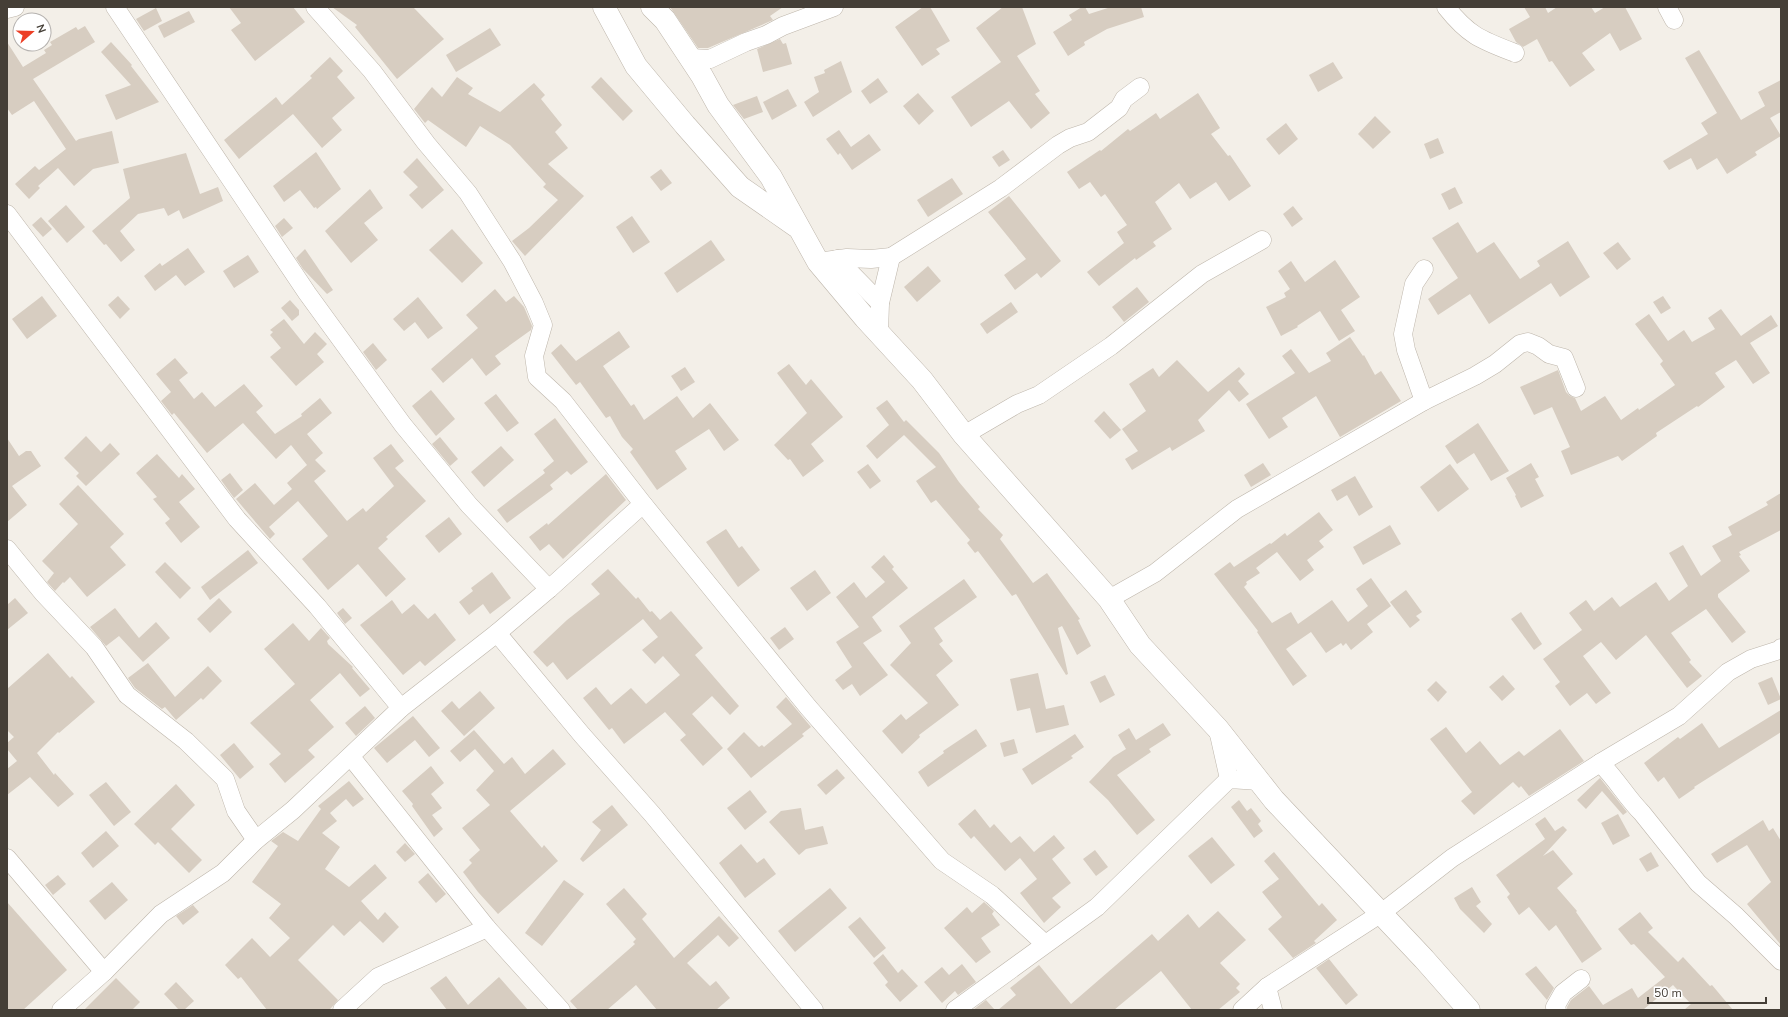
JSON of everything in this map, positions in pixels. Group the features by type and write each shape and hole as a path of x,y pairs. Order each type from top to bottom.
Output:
{"street":[{"path":"7,9 15,7"},
{"path":"115,7 306,293 403,425 469,506 549,589"},
{"path":"315,7 372,71 426,143 468,192 512,262 534,303 543,325 534,356 537,377 563,401 642,504 808,707 942,861 992,895 1045,944"},
{"path":"604,7 636,66 685,125 740,187 800,229"},
{"path":"652,7 665,20 701,65 718,105 771,177 800,229 827,260 879,333 922,380 964,435 1109,599 1140,645 1218,729 1274,800 1424,959 1469,1010"},
{"path":"701,65 746,42 766,36 783,26 834,7"},
{"path":"1446,7 1467,30 1476,36 1515,53"},
{"path":"827,260 891,257 1001,188 1058,145 1070,138 1088,132 1119,108 1124,99 1140,87"},
{"path":"7,214 237,519 317,606 401,708"},
{"path":"964,435 1018,404 1039,395 1111,346 1202,274 1262,240"},
{"path":"879,333 880,303 891,257"},
{"path":"827,260 880,303"},
{"path":"1424,269 1414,284 1403,334 1406,350 1424,401"},
{"path":"1109,599 1155,573 1237,509 1424,401 1475,376 1495,364 1520,344 1528,342 1538,346 1549,354 1564,358 1576,388"},
{"path":"61,1010 104,972 161,914 223,873 256,840 293,810 351,757 401,708 497,633 549,589 642,504"},
{"path":"7,549 43,593 94,647 127,695 186,741 225,779 236,811 256,840"},
{"path":"497,633 582,735 652,814 814,1010"},
{"path":"1242,1010 1267,987 1380,914 1452,858 1600,763 1679,716 1728,672 1751,659 1781,648"},
{"path":"1218,729 1229,779"},
{"path":"351,757 488,928 561,1010"},
{"path":"1600,763 1612,774 1632,802 1698,883 1736,916 1781,961"},
{"path":"955,1010 1097,907 1229,779 1260,781"},
{"path":"7,858 104,972"},
{"path":"342,1010 378,977 488,928"},
{"path":"1557,1010 1556,1007 1563,993 1581,978"},
{"path":"1267,987 1273,1010"}],"building":[{"path":"229,7 293,7 305,22 255,61 231,30 241,23"},
{"path":"332,7 413,7 444,39 397,79 355,27 357,25"},
{"path":"670,7 783,7 770,16 773,20 708,48 698,48"},
{"path":"923,7 930,7 950,41 936,49 940,54 922,66 895,27"},
{"path":"1003,7 1022,7 1036,44 1017,56 1040,91 1035,94 1050,113 1031,129 1009,101 971,127 951,97 1001,62 976,28"},
{"path":"1082,7 1085,7 1089,14 1111,7 1141,7 1144,17 1107,29 1084,42 1085,45 1068,56 1053,32 1072,20 1069,15"},
{"path":"1524,7 1545,7 1548,13 1557,7 1591,7 1595,13 1605,7 1625,7 1642,39 1620,51 1610,33 1582,53 1595,70 1570,87 1552,61 1549,62 1537,39 1523,47 1516,42 1509,29 1530,17"},
{"path":"156,8 162,21 144,31 136,19"},
{"path":"189,11 195,22 164,38 158,26"},
{"path":"85,26 95,42 33,79 76,141 112,131 119,163 93,169 74,186 58,168 38,186 40,188 29,199 15,184 35,166 39,170 66,149 34,101 12,115 7,108 7,42 23,67 46,53 45,52 52,52 52,41 76,27 78,30"},
{"path":"490,28 501,45 456,72 446,55"},
{"path":"780,39 783,44 786,43 792,64 763,72 757,49"},
{"path":"111,42 132,65 131,66 159,102 116,120 105,95 131,85 101,52"},
{"path":"1699,50 1741,120 1765,106 1758,92 1781,80 1781,112 1770,118 1781,136 1755,152 1757,155 1727,174 1717,158 1697,170 1691,158 1669,170 1663,161 1708,134 1701,123 1717,113 1685,58"},
{"path":"330,57 343,71 337,77 355,98 332,118 342,130 322,148 293,114 239,159 224,140 276,97 282,105 312,78 310,76"},
{"path":"841,61 852,92 813,117 804,102 819,92 814,77 825,73 824,70"},
{"path":"1333,62 1343,78 1318,92 1309,75"},
{"path":"457,77 473,88 468,94 500,112 534,83 545,95 541,99 562,125 555,132 568,148 548,164 584,196 525,256 512,241 529,228 558,200 543,187 546,184 510,145 480,126 466,147 428,120 425,123 414,109 432,87 442,97"},
{"path":"601,77 633,111 623,121 591,87"},
{"path":"878,78 888,92 870,104 861,91"},
{"path":"788,89 797,106 772,120 763,102"},
{"path":"918,93 934,111 919,125 903,106"},
{"path":"1198,93 1220,128 1211,134 1228,156 1230,155 1251,186 1229,201 1216,182 1190,199 1179,183 1155,202 1172,229 1153,242 1156,246 1136,260 1135,258 1099,286 1087,272 1124,243 1117,232 1127,225 1105,194 1101,197 1090,182 1079,189 1067,172 1100,150 1101,151 1128,129 1130,131 1156,113 1160,119"},
{"path":"757,96 763,112 744,119 733,105"},
{"path":"1375,116 1391,132 1373,149 1358,134"},
{"path":"1286,123 1298,139 1279,155 1266,139"},
{"path":"839,130 851,147 869,134 881,150 852,170 840,153 838,155 826,139"},
{"path":"1438,138 1444,153 1430,159 1424,144"},
{"path":"1003,150 1010,160 999,167 992,157"},
{"path":"316,152 341,189 317,209 316,207 314,208 300,190 284,202 273,186"},
{"path":"186,153 200,194 218,187 223,201 183,219 179,210 168,216 164,208 138,214 120,231 135,250 121,262 106,244 104,245 92,231 130,198 123,169"},
{"path":"417,158 444,190 422,209 409,195 418,187 403,172"},
{"path":"661,169 672,183 661,191 650,177"},
{"path":"952,178 963,194 928,217 917,200"},
{"path":"1455,187 1463,203 1449,210 1441,194"},
{"path":"370,189 383,208 364,223 378,240 351,263 325,231"},
{"path":"1009,196 1061,261 1041,278 1037,273 1015,290 1004,275 1026,259 988,212"},
{"path":"66,205 85,227 67,243 48,221"},
{"path":"1293,206 1303,219 1292,227 1283,214"},
{"path":"632,216 650,242 633,253 616,227"},
{"path":"41,217 52,229 43,237 32,225"},
{"path":"284,218 293,228 282,237 275,226"},
{"path":"1458,222 1477,253 1494,242 1520,279 1540,266 1537,261 1568,241 1590,277 1560,297 1551,283 1489,324 1470,294 1438,315 1428,299 1458,278 1432,238"},
{"path":"452,229 483,263 462,283 429,250"},
{"path":"711,240 725,260 677,293 664,273"},
{"path":"1618,242 1631,259 1617,270 1603,253"},
{"path":"188,248 205,272 185,286 176,275 155,291 144,276 160,263 162,266"},
{"path":"305,249 333,290 327,294 303,269 296,258"},
{"path":"248,255 259,272 234,288 223,271"},
{"path":"1335,260 1360,297 1341,310 1355,331 1339,341 1320,311 1297,326 1298,327 1281,336 1266,307 1286,297 1284,293 1290,289 1278,271 1291,261 1305,282"},
{"path":"928,266 941,281 917,302 904,287"},
{"path":"1137,287 1149,302 1124,322 1112,307"},
{"path":"495,289 506,302 514,296 524,307 532,326 531,330 495,356 501,364 486,376 472,358 443,383 431,369 478,328 466,315"},
{"path":"42,296 57,316 27,339 12,319"},
{"path":"118,296 130,309 120,319 108,305"},
{"path":"1663,296 1671,308 1661,314 1653,302"},
{"path":"418,297 443,328 428,339 415,322 404,331 393,319"},
{"path":"290,300 299,310 299,315 292,321 281,308"},
{"path":"1011,302 1018,312 987,334 980,324"},
{"path":"1721,309 1741,336 1771,315 1778,326 1750,343 1770,373 1753,384 1736,360 1715,373 1725,387 1698,407 1697,406 1656,433 1657,436 1622,461 1618,456 1571,475 1561,451 1570,447 1552,407 1534,415 1520,387 1558,370 1566,392 1575,398 1581,411 1605,396 1621,420 1638,408 1639,410 1675,385 1660,364 1663,361 1635,324 1649,314 1668,341 1684,330 1692,342 1715,329 1708,318"},
{"path":"284,319 304,344 315,332 327,344 317,354 324,362 296,386 270,357 281,348 270,335 273,332 270,330"},
{"path":"619,331 630,347 603,366 631,406 634,404 644,420 677,396 693,418 710,403 739,440 724,451 709,429 675,451 687,469 657,490 630,452 633,449 622,437 610,416 606,418 580,382 576,385 551,353 561,344 576,361"},
{"path":"1350,337 1363,356 1364,355 1375,375 1381,371 1401,401 1340,437 1316,396 1282,418 1288,427 1269,439 1246,404 1295,373 1282,356 1291,349 1309,373 1331,361 1326,353"},
{"path":"373,343 387,360 376,370 363,352"},
{"path":"175,358 188,373 179,380 194,399 202,392 215,407 244,384 263,406 256,412 275,434 302,416 301,414 320,398 332,413 307,434 323,453 315,460 326,471 314,481 347,521 363,508 366,512 394,486 373,458 391,444 404,461 395,468 426,501 386,537 388,539 378,548 406,579 386,597 358,564 328,590 302,559 328,536 298,501 269,527 275,534 270,539 236,499 255,483 274,505 292,489 287,483 307,465 291,445 276,459 243,423 207,453 174,413 172,415 161,401 171,392 156,374"},
{"path":"1177,360 1208,392 1239,367 1245,374 1238,381 1249,394 1239,402 1229,390 1198,420 1205,431 1172,451 1170,447 1132,470 1125,459 1138,451 1122,429 1146,411 1129,384 1153,368 1159,377"},
{"path":"789,364 806,385 811,379 843,417 811,444 824,461 803,477 790,459 788,460 774,445 807,413 777,373"},
{"path":"685,367 695,382 681,391 671,376"},
{"path":"431,390 455,419 436,436 412,406"},
{"path":"496,394 519,423 507,432 484,403"},
{"path":"887,400 904,422 906,420 939,453 959,482 980,507 978,509 1003,535 1000,539 1033,583 1047,573 1080,619 1078,620 1091,646 1077,655 1062,626 1058,628 1068,674 1066,675 1016,594 1012,596 978,551 975,553 967,543 970,540 936,500 931,503 916,481 936,467 904,435 877,459 866,446 889,425 876,408"},
{"path":"1104,411 1121,430 1110,439 1094,421"},
{"path":"555,418 588,462 571,475 567,471 550,485 553,489 507,523 497,510 545,473 543,470 554,461 534,434"},
{"path":"1478,423 1509,471 1491,481 1474,453 1457,464 1445,446"},
{"path":"86,436 101,452 110,443 120,454 86,486 76,476 79,473 64,458"},
{"path":"440,437 458,459 450,466 432,444"},
{"path":"7,438 19,456 26,451 31,451 41,466 12,486 27,505 7,522"},
{"path":"501,446 514,460 484,487 471,472"},
{"path":"157,454 179,478 182,474 195,489 179,502 200,527 181,543 165,523 170,519 153,499 157,497 136,473"},
{"path":"1263,463 1271,475 1251,487 1244,475"},
{"path":"1531,463 1539,477 1535,479 1544,496 1521,508 1515,496 1516,495 1506,478"},
{"path":"868,464 881,481 870,489 857,472"},
{"path":"1450,464 1469,489 1438,512 1420,487"},
{"path":"230,473 243,490 234,498 221,480"},
{"path":"606,474 626,500 563,559 549,544 540,551 529,537 547,523 548,525"},
{"path":"1355,476 1373,507 1359,516 1347,495 1337,501 1331,490"},
{"path":"78,485 124,534 110,547 126,565 87,597 70,577 55,591 47,582 54,573 42,561 78,524 59,504"},
{"path":"1781,493 1781,530 1739,552 1741,555 1739,556 1750,571 1718,594 1718,597 1746,632 1732,643 1706,609 1671,633 1691,660 1689,662 1702,676 1687,688 1646,635 1616,660 1601,642 1583,656 1611,693 1596,704 1587,693 1570,706 1555,686 1560,682 1543,659 1582,630 1569,613 1586,600 1594,611 1612,597 1620,607 1656,582 1669,601 1688,586 1669,553 1683,545 1701,576 1721,561 1712,546 1732,535 1728,527 1768,505 1766,502"},
{"path":"1319,512 1333,530 1319,541 1324,547 1307,560 1314,570 1300,581 1277,552 1256,568 1260,573 1246,582 1247,584 1244,587 1272,623 1291,612 1298,624 1332,600 1348,622 1368,606 1356,589 1371,578 1391,606 1367,624 1373,632 1351,650 1346,643 1343,646 1341,643 1326,653 1311,632 1286,649 1307,676 1293,686 1257,632 1258,631 1214,574 1230,562 1234,567 1270,543 1271,544 1285,533 1287,536"},
{"path":"449,517 462,534 439,553 425,536"},
{"path":"1390,525 1401,544 1363,565 1353,547"},
{"path":"726,529 739,548 742,546 760,570 738,587 706,542"},
{"path":"248,550 258,563 210,600 201,587"},
{"path":"884,555 894,567 892,569 908,588 872,617 882,631 863,643 888,675 860,696 852,684 843,690 835,680 852,667 836,642 859,627 836,597 854,582 866,598 885,582 871,567"},
{"path":"165,562 191,588 180,599 155,572"},
{"path":"608,569 636,599 638,597 650,612 652,611 660,620 671,611 703,648 695,655 739,706 730,715 712,696 692,714 723,748 703,766 680,740 686,735 665,712 624,744 612,728 609,730 583,698 596,687 611,705 631,688 646,704 680,675 663,656 655,664 642,650 658,637 643,619 567,680 553,662 547,667 533,652 567,620 600,594 591,584"},
{"path":"815,570 831,593 807,611 790,588"},
{"path":"492,572 511,598 490,614 483,604 469,615 459,602 473,591 471,588"},
{"path":"964,579 977,597 934,628 943,641 939,644 953,661 936,675 959,705 919,735 920,737 902,754 882,731 901,714 906,720 928,703 890,665 911,643 899,626"},
{"path":"1406,590 1422,612 1416,616 1420,620 1410,628 1390,602"},
{"path":"15,598 28,613 7,630 7,605"},
{"path":"219,598 232,612 210,633 197,619"},
{"path":"392,600 402,614 414,604 428,619 435,613 456,640 425,666 420,661 403,675 360,625"},
{"path":"115,608 139,638 156,622 170,638 143,662 119,636 106,646 90,627"},
{"path":"343,608 352,618 345,624 337,613"},
{"path":"1521,612 1542,644 1534,650 1511,619"},
{"path":"293,623 309,641 321,628 330,638 327,641 328,644 353,667 352,668 370,689 360,697 340,673 310,700 334,727 308,750 315,757 285,783 269,764 281,754 250,723 295,684 264,649"},
{"path":"785,627 794,639 779,650 770,638"},
{"path":"48,653 70,678 72,676 95,702 59,733 58,732 37,753 54,775 55,773 74,794 58,807 30,777 7,795 7,769 17,761 7,749 7,743 14,737 7,730 7,689"},
{"path":"148,663 175,697 208,666 222,681 203,700 201,698 176,720 165,707 162,709 135,688 128,678"},
{"path":"1038,673 1046,709 1064,705 1069,725 1036,733 1030,708 1017,711 1010,679"},
{"path":"1105,675 1115,695 1100,703 1090,682"},
{"path":"1503,675 1515,689 1502,701 1489,687"},
{"path":"1772,677 1781,699 1768,705 1758,683"},
{"path":"1436,681 1447,692 1438,702 1427,690"},
{"path":"480,691 495,708 464,736 441,711 452,701 459,709"},
{"path":"786,697 811,727 802,734 804,736 751,778 727,749 744,732 759,747 762,745 764,747 792,724 776,707"},
{"path":"365,706 375,718 356,736 345,723"},
{"path":"1781,710 1781,732 1694,787 1695,788 1679,799 1664,777 1658,782 1644,763 1678,737 1680,739 1702,723 1719,748"},
{"path":"413,716 440,748 429,757 415,740 387,763 374,748"},
{"path":"1163,723 1171,735 1149,749 1151,752 1117,775 1155,820 1137,835 1108,800 1089,782 1113,757 1126,749 1118,735 1129,728 1136,740"},
{"path":"1446,727 1466,753 1480,741 1500,765 1519,751 1524,756 1560,729 1584,761 1529,796 1521,786 1519,788 1513,782 1474,815 1461,801 1472,792 1430,739"},
{"path":"976,729 987,746 928,787 918,772 944,753 943,751"},
{"path":"474,730 504,764 512,757 525,774 553,749 566,764 510,811 542,848 544,845 558,861 498,914 478,892 463,872 472,863 469,860 480,850 462,828 490,805 476,790 494,771 475,749 460,762 450,751"},
{"path":"1075,734 1084,747 1071,756 1073,758 1032,785 1022,769"},
{"path":"1014,739 1018,753 1004,757 1000,743"},
{"path":"234,743 254,767 240,779 220,755"},
{"path":"431,766 444,783 431,794 442,808 432,815 443,829 434,837 412,806 413,804 402,791"},
{"path":"837,769 845,778 826,795 817,785"},
{"path":"1600,778 1627,812 1623,815 1602,791 1586,809 1577,800"},
{"path":"349,781 364,799 353,807 346,799 330,813 337,821 322,833 340,847 325,869 349,887 375,864 387,878 361,901 378,920 385,912 399,927 383,943 360,921 344,936 333,925 298,960 338,1000 329,1010 267,1010 241,977 238,979 225,965 252,938 270,957 290,938 269,918 281,904 252,882 278,846 271,841 283,832 298,841 321,809 318,806"},
{"path":"106,782 131,812 114,826 89,795"},
{"path":"176,784 195,805 171,829 202,860 189,873 158,842 155,845 134,824"},
{"path":"750,790 767,812 745,830 727,808"},
{"path":"1239,800 1247,811 1251,808 1261,821 1258,824 1263,831 1254,838 1231,807"},
{"path":"612,805 628,825 583,862 580,859 601,830 592,822"},
{"path":"801,808 805,830 823,826 828,844 806,849 799,855 769,822 781,811"},
{"path":"975,809 990,828 994,824 1011,843 1020,836 1034,852 1054,835 1065,848 1052,859 1071,883 1052,898 1061,907 1044,923 1020,893 1037,879 1020,858 1005,871 974,836 971,839 958,824"},
{"path":"1618,814 1630,836 1613,845 1601,823"},
{"path":"1545,817 1555,831 1563,826 1567,830 1543,856 1553,850 1573,874 1557,888 1577,911 1576,912 1602,949 1582,963 1556,925 1549,931 1529,907 1519,915 1507,897 1510,894 1496,875 1545,839 1535,824"},
{"path":"1763,820 1769,831 1773,828 1781,841 1781,945 1747,904 1771,882 1747,845 1717,863 1711,854"},
{"path":"106,831 119,846 93,868 81,853"},
{"path":"1212,837 1235,865 1211,884 1188,856"},
{"path":"405,843 415,854 405,862 396,852"},
{"path":"741,844 757,863 764,858 776,874 745,898 719,863"},
{"path":"1095,850 1108,867 1096,876 1083,859"},
{"path":"1274,852 1319,906 1322,903 1337,920 1314,941 1316,943 1293,958 1268,929 1282,917 1262,892 1279,879 1264,861"},
{"path":"1651,852 1659,866 1647,872 1639,859"},
{"path":"428,873 446,894 436,903 418,882"},
{"path":"58,875 66,884 53,895 45,885"},
{"path":"564,880 584,894 542,946 525,933"},
{"path":"112,882 128,900 105,920 89,901"},
{"path":"1472,887 1481,902 1476,906 1492,924 1484,933 1460,909 1454,898"},
{"path":"624,888 647,914 642,919 674,958 719,916 739,938 729,947 718,935 687,963 710,986 716,981 730,998 716,1010 657,1010 636,985 607,1010 578,1010 570,1001 635,944 633,942 636,939 606,904"},
{"path":"830,888 847,908 795,952 778,931"},
{"path":"7,902 67,970 23,1010 7,1010"},
{"path":"984,902 994,911 992,914 1000,925 981,938 991,952 976,963 944,928 967,907 972,913"},
{"path":"193,905 199,912 183,925 176,916"},
{"path":"1218,911 1246,940 1220,963 1240,984 1236,988 1240,992 1218,1010 1192,1010 1161,971 1114,1010 998,1010 1016,995 1010,988 1039,965 1071,1004 1152,934 1158,941 1188,914 1199,928"},
{"path":"1640,912 1653,928 1648,932 1678,962 1683,957 1710,986 1712,985 1733,1010 1684,1010 1691,1004 1673,985 1644,1009 1645,1010 1567,1010 1571,1000 1589,986 1603,1005 1632,988 1638,998 1665,977 1634,944 1631,945 1618,929"},
{"path":"860,917 886,948 874,958 848,927"},
{"path":"883,954 898,973 902,969 918,986 900,1002 885,985 888,982 873,963"},
{"path":"1329,959 1358,995 1346,1005 1316,968"},
{"path":"962,964 976,982 958,995 955,991 942,1003 924,982 942,967 949,975"},
{"path":"1536,966 1554,988 1547,1000 1525,974"},
{"path":"446,976 468,1005 499,977 528,1010 447,1010 430,988"},
{"path":"116,978 140,1002 132,1010 84,1010"},
{"path":"176,982 194,1001 184,1010 179,1010 164,994"},
{"path":"986,1000 995,1010 973,1010"}]}
